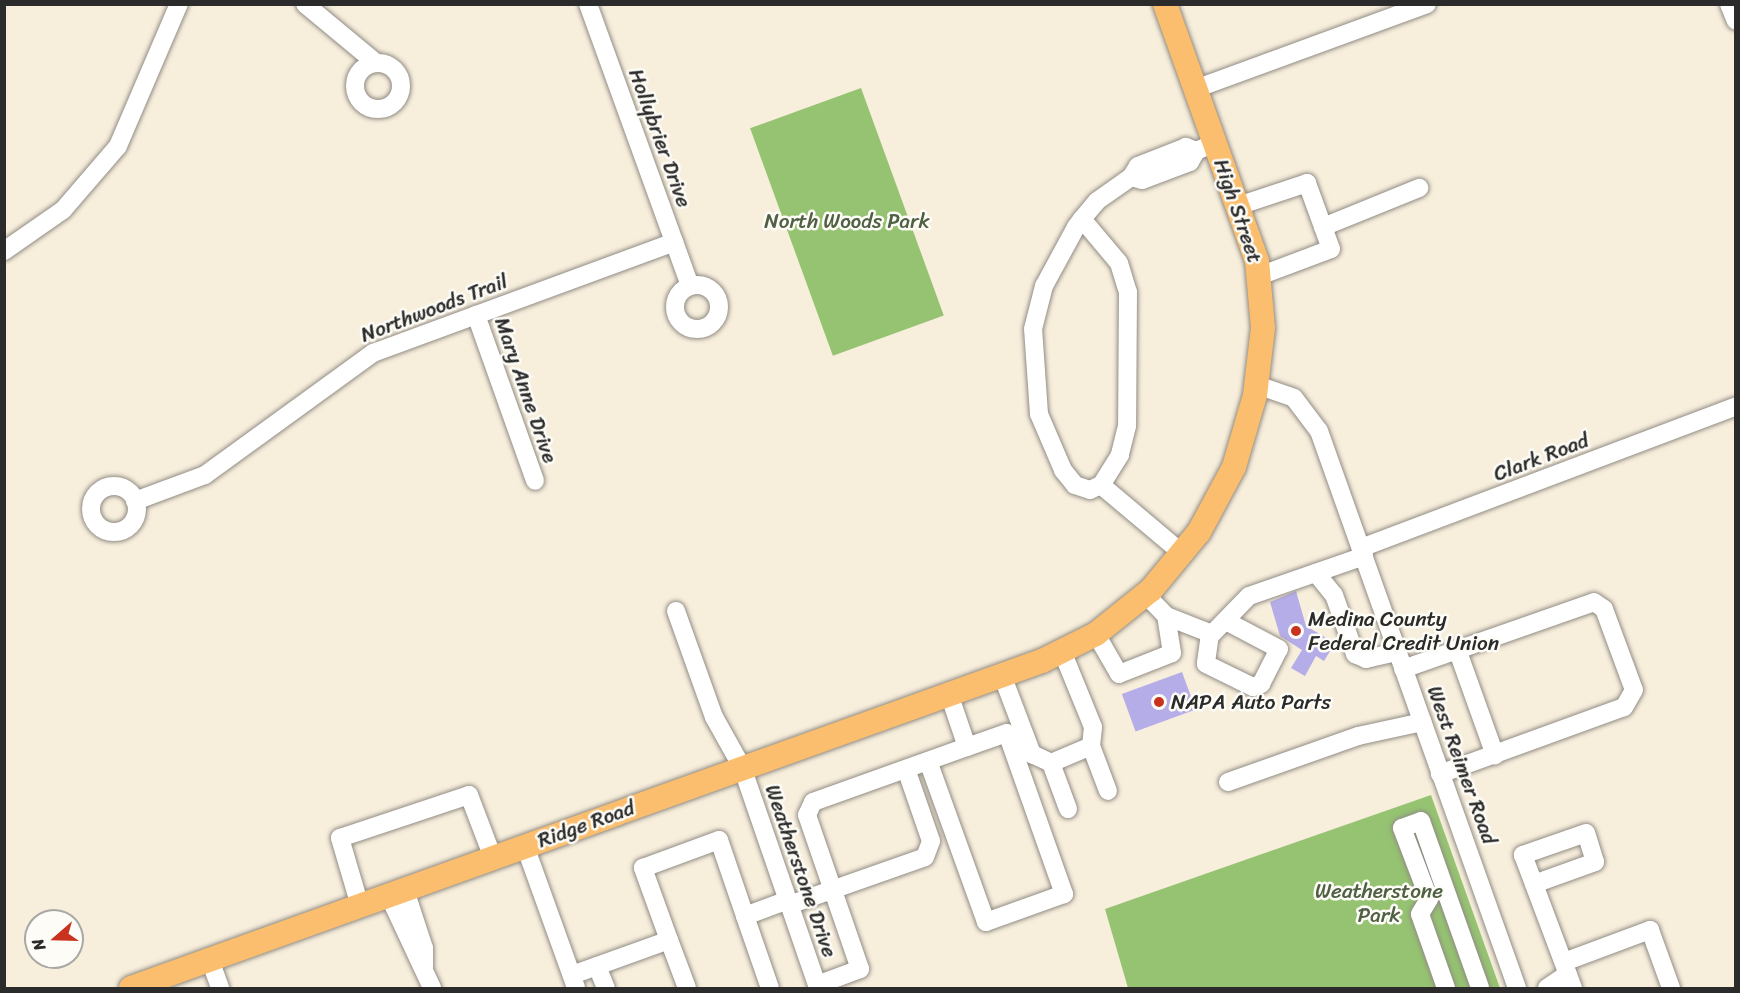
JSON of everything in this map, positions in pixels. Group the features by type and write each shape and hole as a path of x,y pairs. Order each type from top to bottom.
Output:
{"main road":[{"name":"High Street","path":"1052,656 1096,634 1145,594 1183,554 1234,466 1257,385 1263,328 1259,276 1238,206 1205,147 1195,89 1164,4"},
{"name":"Ridge Road","path":"131,988 1052,656"}],"street":[{"path":"4,251 63,210 118,146 179,4"},
{"path":"305,4 376,63"},
{"name":"Hollybrier Drive","path":"588,4 690,286"},
{"path":"1195,89 1427,4"},
{"path":"1729,4 1736,21"},
{"path":"1082,219 1119,263 1128,292 1127,426 1120,455 1101,485 1090,490 1075,485 1063,470 1039,414 1032,362 1044,285 1082,219 1131,177 1138,166 1176,150 1205,147"},
{"path":"1238,206 1306,183 1331,249 1259,276"},
{"path":"1323,227 1419,188"},
{"name":"Northwoods Trail","path":"135,501 205,475 373,353 674,242"},
{"name":"Mary Anne Drive","path":"476,315 535,481"},
{"name":"West Reimer Road","path":"1257,385 1278,389 1308,412 1362,552 1517,988"},
{"name":"Clark Road","path":"1210,634 1226,621 1249,596 1316,573 1362,552 1736,406"},
{"path":"1101,485 1183,554"},
{"path":"1316,573 1334,595 1358,656 1400,660 1457,649 1587,602 1604,609 1634,690 1632,701 1440,774"},
{"path":"1145,594 1166,616 1210,634 1207,665 1253,687 1261,684 1279,649 1226,621"},
{"name":"Weatherstone Drive","path":"676,611 714,717 742,768 818,987"},
{"path":"1096,634 1119,674 1172,653 1166,616"},
{"path":"1457,649 1495,755"},
{"path":"1052,656 1093,728 1091,746 1108,791"},
{"path":"1002,675 1032,754 1051,763 1068,809"},
{"path":"949,694 967,747"},
{"path":"1227,782 1358,736 1422,722"},
{"path":"818,987 860,969 807,815 813,802 967,747 1007,733 1064,894 986,922 928,761"},
{"path":"1051,763 1091,746"},
{"path":"745,916 833,890 926,857 931,842 906,769"},
{"path":"360,906 340,838 469,795 493,858"},
{"path":"1446,988 1420,914 1429,899 1402,828 1421,821 1480,988"},
{"path":"687,988 643,868 719,840 770,988"},
{"path":"525,846 574,982 597,966 669,939"},
{"path":"1534,884 1568,975"},
{"path":"397,892 424,948 424,966 432,988"},
{"path":"1546,988 1650,930 1671,988"},
{"path":"210,960 220,988"},
{"path":"597,966 606,988"}],"green space":[{"name":"North Woods Park","path":"861,88 944,315 833,356 750,128"},
{"name":"Weatherstone Park","path":"1431,795 1500,988 1128,988 1105,909"}],"building":[{"name":"Medina County Federal Credit Union","path":"1296,591 1306,626 1335,643 1324,661 1316,656 1305,676 1291,668 1302,650 1280,636 1270,602"},
{"name":"NAPA Auto Parts","path":"1182,672 1196,710 1136,731 1122,694"}],"place":[{"name":"Medina County Federal Credit Union","path":"1296,631"},
{"name":"NAPA Auto Parts","path":"1159,702"}]}
